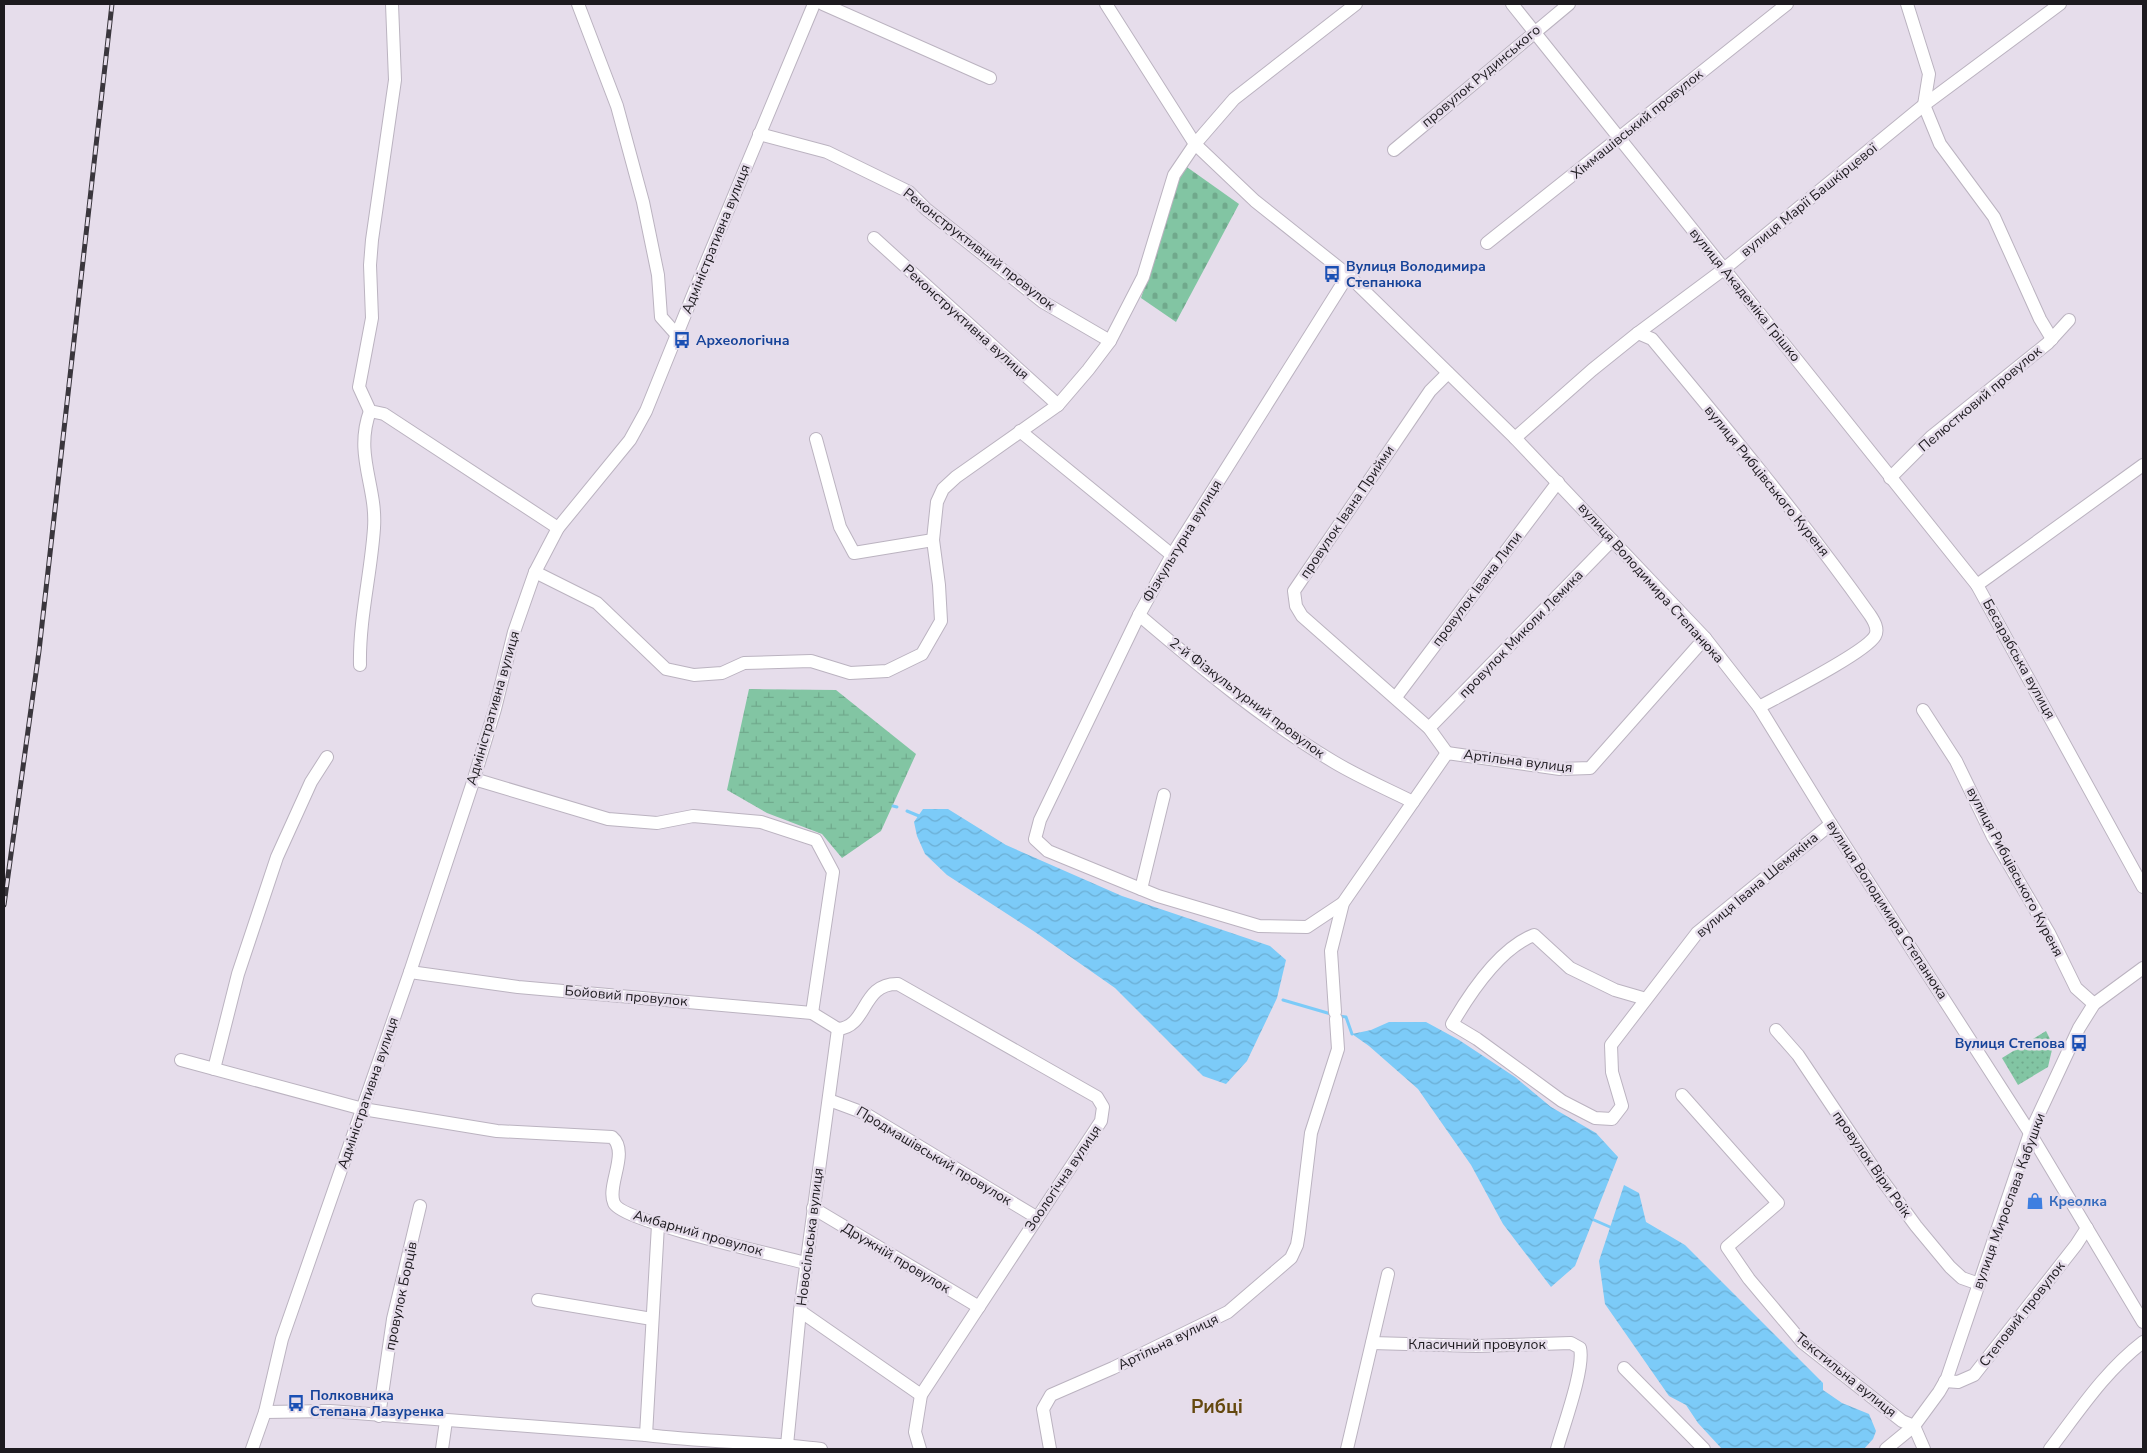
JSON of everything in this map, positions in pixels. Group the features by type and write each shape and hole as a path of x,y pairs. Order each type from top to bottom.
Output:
{"street":[{"path":"360,665 362,625 374,528 363,442 365,425 370,411 359,388 372,318 370,265 372,240 395,80 392,4"},
{"path":"578,4 617,106 643,202 658,275 660,317 677,335"},
{"name":"Адміністративна вулиця","path":"252,1449 264,1412 282,1338 363,1109 474,779 495,709 514,632 535,572 558,528 630,440 646,411 814,4"},
{"path":"823,4 990,78"},
{"name":"вулиця Володимира Степанюка","path":"1106,4 1195,144 1255,201 1348,275 1515,438 1705,638 1759,707 1831,824 2030,1133 2143,1322"},
{"path":"535,572 597,604 666,669 694,675 722,673 744,663 811,661 850,673 887,671 922,654 941,621 939,584 933,540 937,502 943,489 956,477 1058,405 1088,370 1110,341 1143,277 1174,175 1195,144 1234,99 1356,4"},
{"name":"вулиця Академіка Грішко","path":"1512,4 1977,585"},
{"name":"провулок Рудинського","path":"1394,150 1533,31 1568,4"},
{"name":"Хіммашівський провулок","path":"1486,243 1787,4"},
{"path":"1907,4 1929,74 1924,105 1940,144 1994,217 2040,319 2052,339"},
{"name":"вулиця Марії Башкірцевої","path":"1515,438 1638,333 1724,269 1924,105 2060,4"},
{"name":"Реконструктивний провулок","path":"759,134 827,152 909,192 926,209 1043,302 1110,341"},
{"name":"Реконструктивна вулиця","path":"874,238 1058,405"},
{"name":"Фізкультурна вулиця","path":"1141,889 1048,851 1035,839 1040,820 1139,615 1172,555 1348,275"},
{"name":"Пелюстковий провулок","path":"1890,478 1931,437 2001,383 2052,339 2070,320"},
{"name":"вулиця Рибцівського Куреня","path":"1638,333 1652,340 1809,531 1870,614 1877,627 1876,635 1871,641 1842,661 1759,707"},
{"name":"провулок Івана Прийми","path":"1447,753 1429,728 1302,616 1296,606 1294,591 1430,391 1448,373"},
{"path":"370,411 384,414 558,528"},
{"path":"1020,431 1172,555"},
{"path":"816,439 840,527 854,554 933,540"},
{"name":"Бесарабська вулиця","path":"2143,465 1977,585 2143,887"},
{"name":"провулок Івана Липи","path":"1396,697 1558,482"},
{"name":"провулок Миколи Лемика","path":"1429,728 1612,540"},
{"name":"2-й Фізкультурний провулок","path":"1139,615 1196,664 1279,725 1334,762 1412,802"},
{"name":"Артільна вулиця","path":"1050,1449 1043,1408 1051,1395 1220,1317 1291,1258 1297,1245 1299,1233 1311,1133 1338,1049 1331,951 1343,903 1447,753 1560,769 1590,768 1705,638"},
{"name":"вулиця Рибцівського Куреня","path":"1923,710 1956,761 1993,837 2050,933 2076,988 2094,1004"},
{"path":"214,1069 238,974 278,856 312,782 327,757"},
{"path":"474,779 608,820 657,823 693,816 761,822 816,840 832,872 812,1012"},
{"path":"1164,795 1141,889 1158,896 1259,926 1307,927 1343,903"},
{"name":"вулиця Івана Шемякіна","path":"1646,999 1615,990 1570,968 1534,935 1520,940 1495,963 1461,1008 1452,1024 1477,1039 1562,1101 1595,1118 1612,1119 1622,1106 1612,1072 1611,1045 1646,999 1696,933 1831,824"},
{"name":"вулиця Мирослава Кабушки","path":"1886,1449 1914,1426 1945,1381 2030,1133 2080,1028 2094,1004 2143,968"},
{"name":"Бойовий провулок","path":"410,972 518,987 812,1012 838,1029"},
{"name":"Зоологічна вулиця","path":"838,1029 845,1029 854,1023 871,995 888,984 898,984 1097,1097 1103,1107 1101,1121 1036,1217 979,1308 921,1395 915,1432 920,1449"},
{"name":"Новосільська вулиця","path":"787,1445 800,1311 838,1029"},
{"name":"провулок Віри Роїк","path":"1776,1030 1798,1055 1872,1165 1916,1226 1950,1267 1962,1278 1979,1284"},
{"path":"182,1060 363,1109"},
{"name":"Текстильна вулиця","path":"1682,1095 1778,1203 1727,1247 1749,1279 1802,1342 1902,1421 1914,1426"},
{"name":"Продмашівський провулок","path":"829,1100 864,1113 1036,1217"},
{"name":"Амбарний провулок","path":"363,1109 497,1131 612,1137 618,1144 619,1152 612,1196 615,1206 622,1212 658,1225 806,1263"},
{"name":"провулок Борців","path":"379,1416 393,1319 420,1206"},
{"name":"Дружній провулок","path":"813,1208 979,1308"},
{"path":"646,1435 658,1225"},
{"name":"Степовий провулок","path":"1945,1381 1958,1382 1974,1376 2076,1245 2087,1228"},
{"path":"1347,1449 1388,1274"},
{"path":"538,1300 652,1319"},
{"path":"800,1311 921,1395"},
{"path":"2050,1449 2105,1377 2143,1342"},
{"name":"Класичний провулок","path":"1372,1343 1477,1346 1571,1343 1580,1348 1582,1356 1579,1370 1557,1449"},
{"path":"1624,1368 1704,1449"},
{"path":"264,1412 330,1412 646,1435 693,1441 787,1445 821,1449"},
{"path":"442,1449 446,1421"},
{"path":"1914,1426 1924,1449"}],"green space":[{"path":"1184,165 1239,204 1176,322 1141,298"},
{"path":"749,689 836,690 916,754 881,831 842,858 822,834 767,813 727,790"},
{"path":"2046,1031 2053,1045 2048,1067 2018,1085 2002,1058"}],"water":[{"path":"923,809 948,809 1006,845 1122,896 1270,946 1286,960 1277,998 1247,1061 1226,1084 1203,1076 1115,988 1035,932 947,875 925,854 917,836 914,822"},
{"path":"1389,1022 1426,1022 1459,1040 1515,1077 1551,1107 1596,1133 1618,1157 1575,1266 1551,1287 1503,1224 1471,1165 1418,1089 1369,1046 1352,1034 1371,1030"},
{"path":"1624,1185 1639,1193 1646,1222 1685,1245 1823,1383 1823,1390 1842,1403 1869,1414 1876,1431 1873,1439 1864,1449 1722,1449 1698,1423 1686,1405 1669,1396 1605,1304 1599,1261"}],"waterway":[{"path":"893,806 897,807"},
{"path":"907,811 919,816"},
{"path":"1283,1000 1331,1014"},
{"path":"1339,1016 1346,1017 1352,1034"},
{"path":"1594,1220 1610,1227"}],"railway":[{"path":"4,905 39,651 112,4"}],"place":[{"name":"Вулиця Володимира Степанюка","path":"1332,274"},
{"name":"Археологічна","path":"682,340"},
{"name":"Вулиця Степова","path":"2079,1043"},
{"name":"Креолка","path":"2035,1201"},
{"name":"Полковника Степана Лазуренка","path":"296,1403"}],"district":[{"name":"Рибці","path":"1217,1407"}]}
